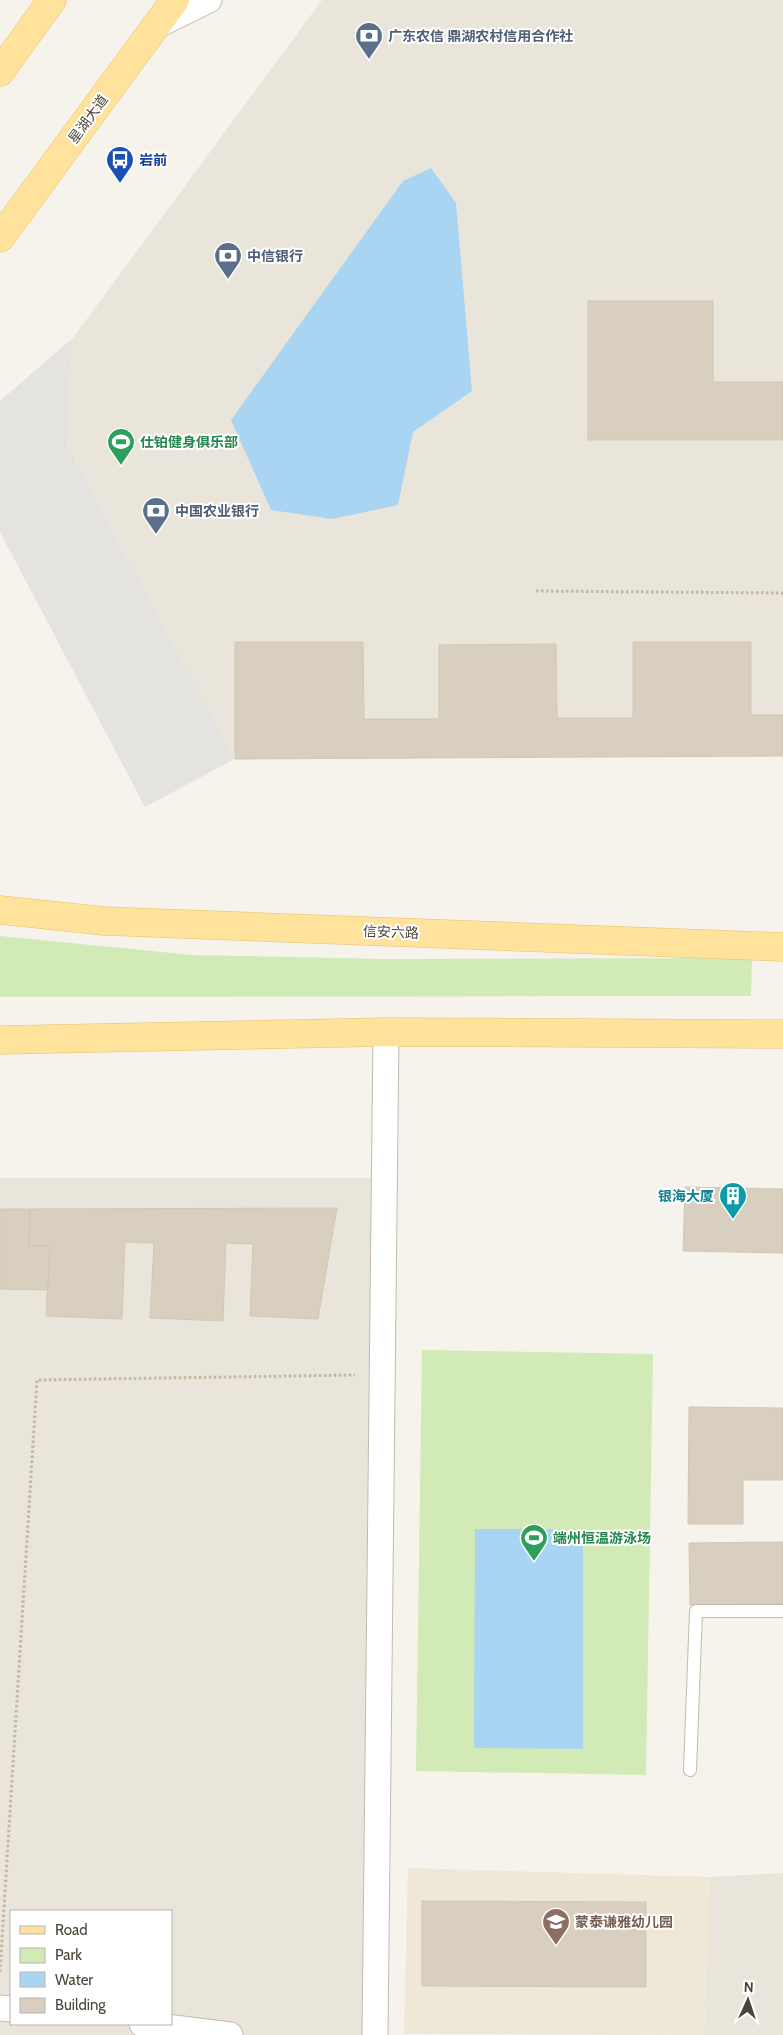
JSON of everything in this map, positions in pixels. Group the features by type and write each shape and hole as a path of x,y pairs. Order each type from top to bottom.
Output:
{"main road":[{"path":"0,72 52,0"},
{"name":"星湖大道","path":"0,238 175,0"},
{"name":"信安六路","path":"0,910 104,921 783,948"},
{"path":"0,1040 386,1032 783,1034"}],"street":[{"path":"156,26 209,0"},
{"path":"376,2035 386,1032"},
{"path":"150,2025 230,2035"}],"lane":[{"path":"690,1770 696,1611 783,1611"}],"path":[{"path":"536,591 783,593"},
{"path":"0,1972 37,1380 383,1374"}],"shaded area":[{"path":"322,0 783,0 783,756 235,759 67,442 73,338"},
{"path":"73,338 67,443 235,759 145,807 0,532 0,401"},
{"path":"0,1178 385,1178 375,2035 0,2035"},
{"name":"蒙泰谦雅幼儿园","path":"408,1868 709,1877 704,2035 404,2034"},
{"path":"783,1873 783,2035 704,2035 709,1877"}],"green space":[{"path":"0,936 192,955 383,959 752,958 751,996 0,997"},
{"name":"端州恒温游泳场","path":"422,1350 653,1354 646,1775 416,1771"}],"water":[{"path":"431,168 456,203 472,391 413,432 398,505 332,519 271,510 231,420 403,181"},
{"path":"475,1529 583,1529 583,1749 474,1748"}],"building":[{"path":"588,301 713,301 713,382 783,382 783,440 588,440"},
{"path":"235,642 363,642 364,719 439,719 439,645 556,644 557,718 633,718 633,642 751,642 751,715 783,715 783,756 235,759"},
{"name":"银海大厦","path":"685,1187 783,1189 783,1253 683,1251"},
{"path":"337,1208 318,1319 250,1316 253,1244 226,1243 223,1321 150,1318 154,1243 125,1242 122,1319 46,1316 50,1246 29,1246 30,1209"},
{"path":"0,1209 30,1209 29,1246 50,1246 48,1290 0,1289"},
{"path":"689,1407 783,1408 783,1480 743,1480 743,1524 688,1524"},
{"path":"783,1542 783,1604 690,1605 689,1543"},
{"path":"422,1901 646,1902 646,1987 422,1986"}],"place":[{"name":"广东农信 鼎湖农村信用合作社","path":"369,60"},
{"name":"岩前","path":"120,184"},
{"name":"中信银行","path":"228,280"},
{"name":"仕铂健身俱乐部","path":"121,466"},
{"name":"中国农业银行","path":"156,535"},
{"name":"银海大厦","path":"733,1220"},
{"name":"端州恒温游泳场","path":"534,1562"},
{"name":"蒙泰谦雅幼儿园","path":"556,1946"}]}
